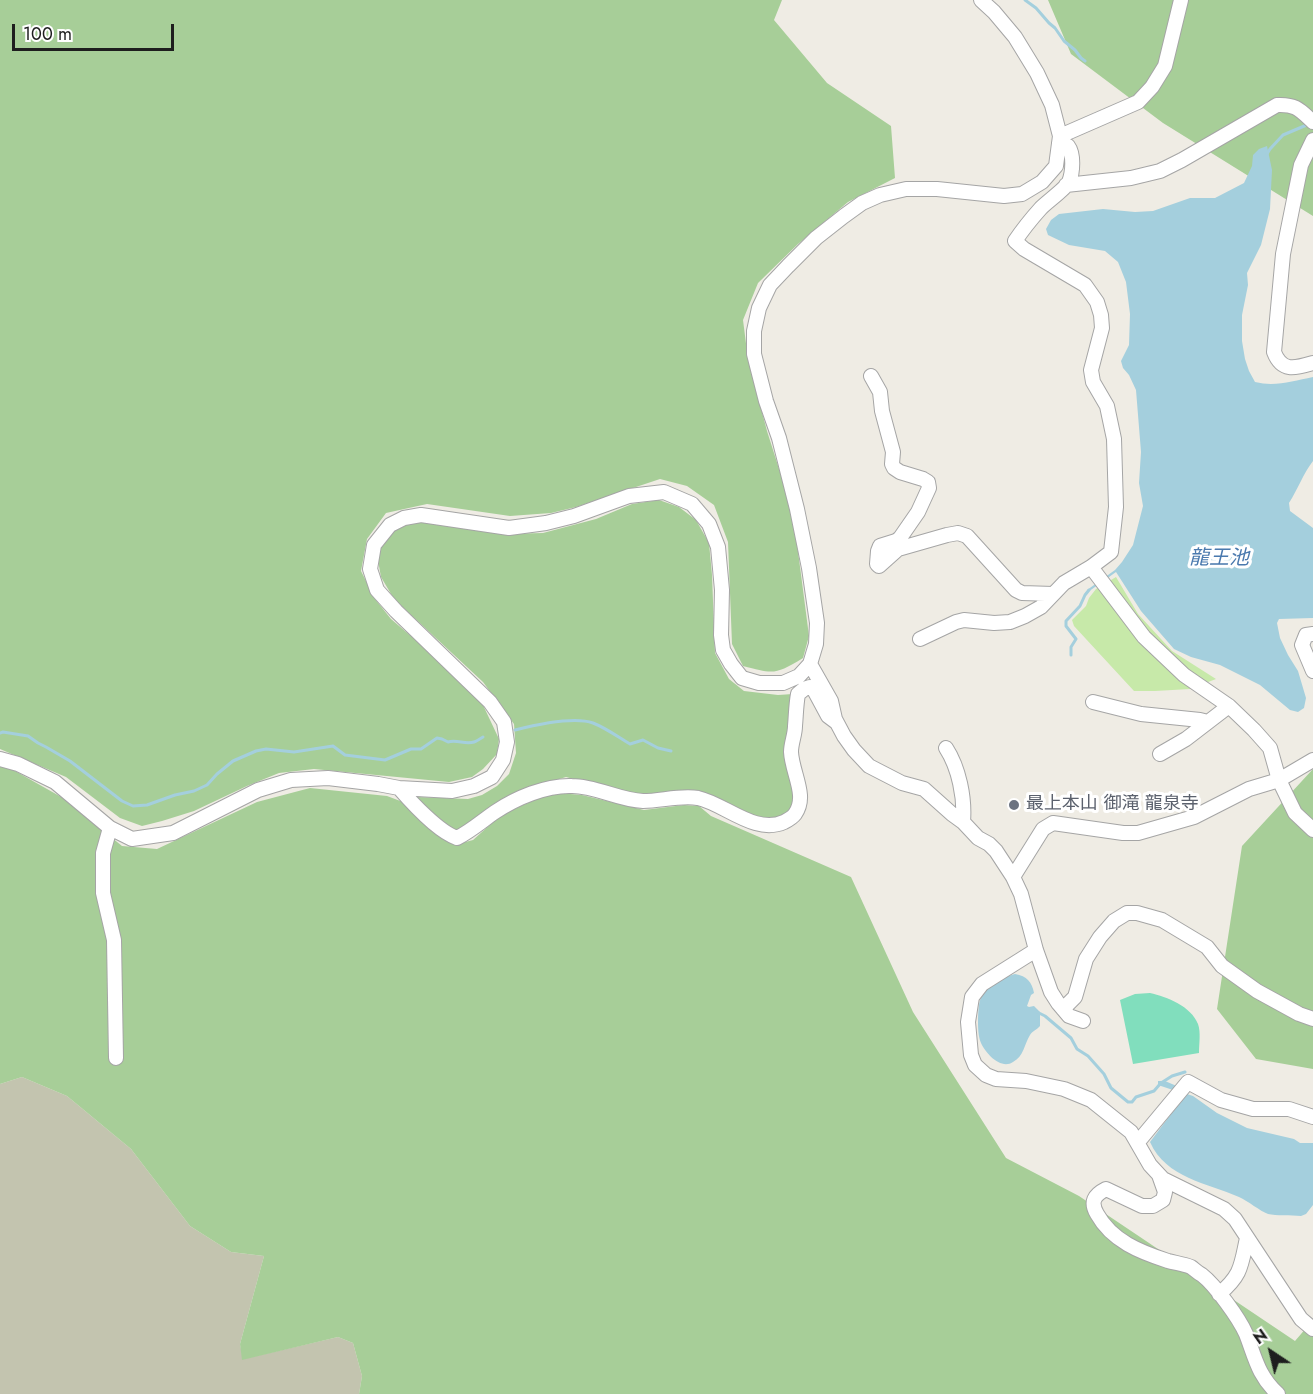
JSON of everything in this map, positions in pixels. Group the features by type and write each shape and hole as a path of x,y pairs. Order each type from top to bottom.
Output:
{"street":[{"path":"0,759 18,764 56,782 110,828 132,839 173,833 258,790 291,780 328,778 399,788 452,791 474,786 492,777 503,760 507,742 504,722 490,702 377,590 370,569 374,545 390,525 404,518 421,515 509,528 546,523 574,516 629,496 664,492 692,504 709,524 718,547 722,590 721,635 723,650 730,664 742,678 759,683 783,683 799,676 810,664 816,644 817,623 795,499 754,354 754,331 759,308 770,285 809,245 862,203 880,195 906,189 938,189 1005,196 1022,194 1042,183 1056,166 1060,139 1052,105 1037,73 1015,37 981,0"},
{"path":"1060,139 1138,102 1152,87 1165,66 1181,0"},
{"path":"1066,185 1131,178 1160,171 1277,105 1290,105 1299,109 1313,122"},
{"path":"920,639 956,622 964,620 1010,622 1041,608 1064,583 1098,576 1111,552 1116,507 1114,439 1107,406 1093,382 1091,370 1102,328 1097,302 1085,285 1024,249 1015,241 1041,209 1068,183 1073,159 1072,151 1060,139"},
{"path":"1313,140 1301,165 1283,254 1274,352 1277,359 1286,367 1294,368 1313,363"},
{"path":"871,376 880,392 882,411 893,452 894,468 923,479 928,482 929,488 918,512 900,538 880,546 877,564 879,566 898,549 958,533 967,536 1016,590 1022,593 1053,594"},
{"path":"1098,576 1144,637 1184,675 1229,706 1270,748 1280,780 1295,813 1313,830"},
{"path":"1313,634 1306,635 1302,645 1313,671"},
{"path":"810,664 831,701 836,722 844,736 869,766 902,783 924,789 978,838 996,851 1021,894 1036,950 1051,992 1069,1016 1083,1022"},
{"path":"399,788 415,805 450,835 457,838 497,810 535,792 571,786 644,801 699,798 753,822 767,825 782,823 794,816 799,806 800,793 791,756 798,694 810,687 814,690 828,716 836,722"},
{"path":"1093,702 1141,714 1208,722"},
{"path":"1160,753 1186,739 1229,706"},
{"path":"945,748 953,759 962,794 963,822"},
{"path":"1013,877 1043,829 1053,823 1138,833 1194,817 1250,789 1280,780 1313,760"},
{"path":"110,828 103,853 103,883 114,940 116,1058"},
{"path":"1063,1009 1075,997 1086,959 1100,937 1114,921 1127,913 1137,913 1162,920 1207,947 1222,966 1257,991 1313,1019"},
{"path":"1036,950 982,984 972,997 968,1022 970,1055 975,1065 986,1075 996,1079 1026,1081 1064,1089 1091,1100 1131,1132 1150,1165 1163,1179 1224,1209 1235,1219 1301,1319 1313,1329"},
{"path":"1137,1142 1188,1082 1221,1100 1253,1109 1289,1109 1313,1117"},
{"path":"1158,1173 1165,1192 1163,1200 1153,1206 1142,1206 1106,1189 1099,1193 1094,1200 1093,1207 1101,1221 1116,1238 1142,1252 1190,1267 1205,1278 1219,1294 1245,1333 1260,1373 1278,1394"},
{"path":"1219,1294 1236,1277 1241,1267 1247,1238"}],"shaded area":[{"path":"22,1077 67,1096 131,1149 190,1226 231,1252 264,1256 240,1344 243,1359 338,1337 353,1343 362,1376 359,1394 0,1394 0,1084"}],"green space":[{"path":"0,0 782,0 774,20 827,83 891,126 895,178 848,202 798,244 758,283 743,320 748,359 767,431 793,513 809,636 803,658 786,668 774,671 762,671 743,666 732,644 728,542 714,505 687,486 660,479 576,507 551,513 510,516 427,504 386,513 367,539 361,571 375,599 391,619 426,649 483,705 499,739 497,754 472,777 449,782 314,769 279,773 194,811 142,826 120,818 66,777 0,749"},
{"path":"1048,0 1313,0 1313,216 1163,123 1071,54"},
{"path":"659,500 679,507 696,520 709,543 715,653 729,679 744,691 778,695 793,694 796,804 778,821 764,820 706,793 680,792 646,796 625,793 566,777 523,790 457,832 447,828 419,803 418,797 468,799 482,795 497,786 509,774 516,753 514,724 483,682 394,599 381,577 377,555 387,537 401,524 427,520 504,534 543,533 596,519 632,504"},
{"path":"1116,577 1138,614 1172,651 1216,679 1190,689 1134,691 1074,626 1072,620 1086,606 1096,589"},
{"path":"0,765 8,767 63,798 122,846 157,849 257,802 310,788 387,796 403,802 454,845 473,840 501,815 539,798 559,793 582,795 644,810 684,805 699,806 711,816 851,877 913,1012 1006,1158 1079,1196 1295,1341 1313,1320 1313,1394 359,1394 362,1376 353,1343 338,1337 242,1360 240,1344 264,1256 231,1252 190,1226 131,1149 67,1096 22,1077 0,1084"},
{"path":"1313,769 1313,1069 1256,1059 1217,1009 1242,846"},
{"path":"1150,993 1178,1003 1195,1018 1199,1031 1199,1053 1133,1064 1120,1000 1135,994"}],"water":[{"name":"龍王池","path":"1267,146 1272,170 1270,209 1261,245 1247,273 1248,285 1242,315 1242,341 1245,359 1255,382 1277,384 1313,377 1313,461 1289,503 1290,511 1313,528 1313,618 1279,619 1277,623 1280,638 1298,671 1306,698 1304,708 1298,712 1290,710 1260,685 1220,665 1191,657 1174,649 1141,611 1116,572 1088,592 1087,590 1115,570 1133,545 1143,506 1139,483 1141,452 1136,390 1121,361 1129,345 1130,314 1126,282 1118,262 1105,251 1069,245 1048,235 1046,229 1051,220 1059,214 1103,209 1153,211 1190,198 1215,198 1244,183 1252,166 1253,155 1259,149"},
{"path":"1015,974 1026,978 1032,986 1034,993 1027,1006 1034,1006 1040,1012 1040,1026 1031,1034 1019,1057 1013,1062 1004,1064 994,1060 981,1043 978,1029 979,1007 981,997 987,989 998,981"},
{"path":"1158,1081 1165,1081 1179,1087 1217,1113 1247,1128 1294,1139 1300,1143 1313,1143 1313,1205 1306,1214 1301,1216 1268,1214 1239,1197 1188,1178 1166,1164 1150,1142 1183,1098 1176,1091 1158,1085"}],"waterway":[{"path":"1025,0 1036,8 1064,41 1085,61"},
{"path":"1267,154 1283,135 1309,124"},
{"path":"1071,655 1071,647 1076,639 1066,626 1066,621 1080,606 1089,590"},
{"path":"515,730 554,722 585,721 603,727 630,744 643,740 658,748 671,751"},
{"path":"0,733 28,736 70,761 122,801 133,806 147,805 194,791 207,785 233,761 266,749 294,752 333,746 345,755 385,760 411,749 421,749 437,738 448,742 467,743 475,742 483,737"},
{"path":"1037,1012 1071,1038 1077,1049 1088,1056 1104,1074 1111,1088 1128,1102 1154,1091 1160,1084"},
{"path":"1161,1083 1185,1072"}],"place":[{"name":"最上本山 御滝 龍泉寺","path":"1014,805"}]}
